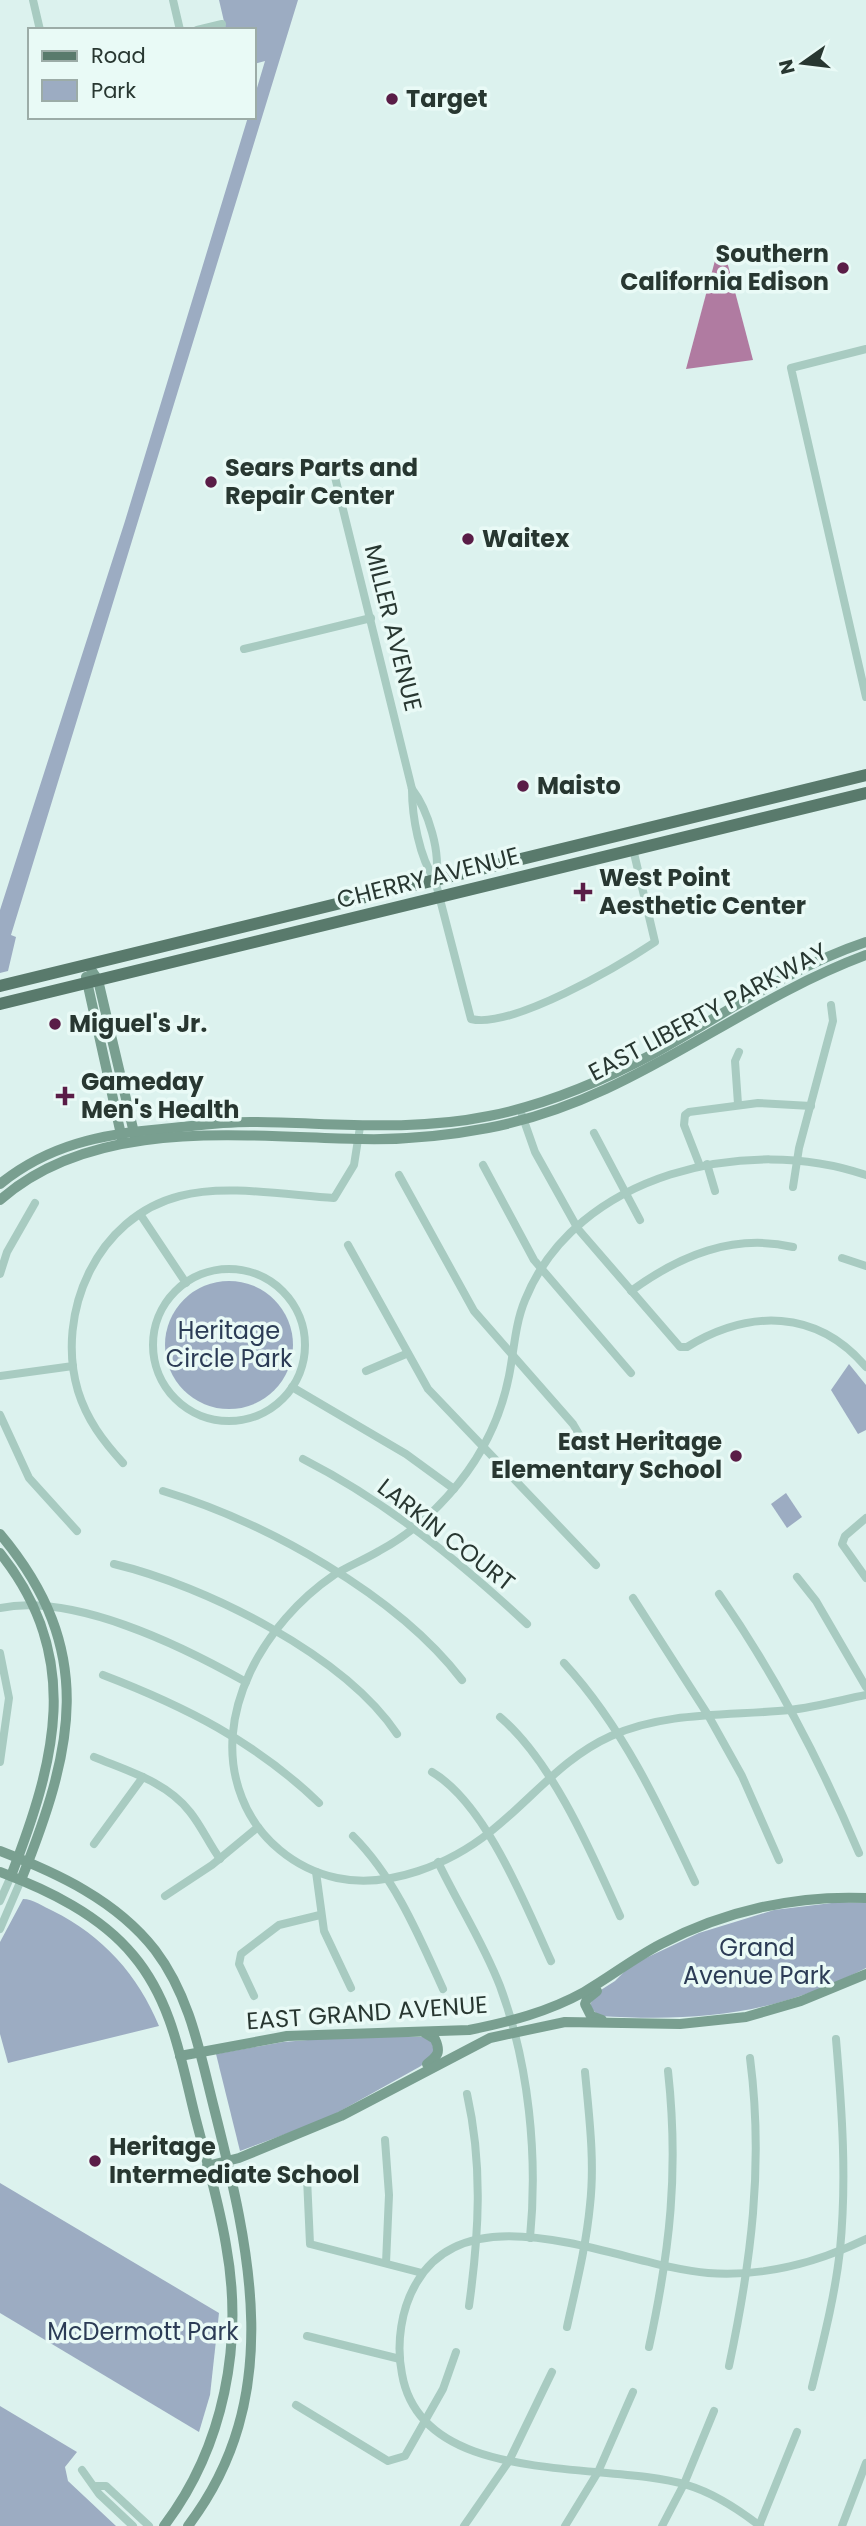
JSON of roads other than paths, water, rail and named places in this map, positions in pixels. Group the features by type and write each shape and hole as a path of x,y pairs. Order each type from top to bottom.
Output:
{"main road":[{"name":"CHERRY AVENUE","path":"0,986 866,775"},
{"name":"CHERRY AVENUE","path":"0,1004 866,793"}],"street":[{"path":"33,0 40,28"},
{"path":"173,0 180,28"},
{"path":"205,28 222,24"},
{"path":"866,349 791,368 793,387 866,697"},
{"name":"MILLER AVENUE","path":"335,477 412,789 422,801 439,866 435,880 471,1019 492,1020 564,993 604,974 654,942 633,849"},
{"path":"244,649 371,618"},
{"name":"EAST LIBERTY PARKWAY","path":"0,1184 23,1167 57,1149 83,1140 134,1131 253,1122 360,1127 450,1123 521,1114 616,1073 754,993 866,942"},
{"name":"EAST LIBERTY PARKWAY","path":"0,1200 62,1160 88,1151 123,1145 259,1133 360,1139 437,1136 582,1101 637,1076 761,1003 866,955"},
{"path":"88,965 123,1145"},
{"path":"92,982 136,1144"},
{"path":"793,1187 796,1159 834,1021 831,1004"},
{"path":"738,1052 735,1061 738,1104"},
{"path":"715,1191 684,1125 685,1115 695,1110 738,1104 811,1106"},
{"path":"521,1114 535,1152 578,1229 680,1347 687,1347 733,1325 779,1321 809,1327 832,1338 866,1367"},
{"path":"123,1463 90,1420 72,1366 71,1329 83,1285 98,1256 113,1237 139,1214 156,1204 195,1193 334,1198 354,1166 360,1127"},
{"path":"594,1133 640,1220"},
{"path":"866,1175 840,1166 796,1159 746,1158 703,1165 657,1180 625,1195 578,1229 541,1268 521,1310 504,1398 483,1447 454,1489 414,1527 383,1549 337,1573 306,1596 275,1632 246,1682 233,1735 237,1783 258,1827 283,1852 316,1872 343,1879 387,1879 438,1862 488,1834 548,1777 592,1745 617,1733 662,1721 793,1709 866,1695"},
{"path":"483,1166 541,1268 631,1373"},
{"path":"400,1175 463,1295 486,1326 573,1424 586,1446"},
{"path":"0,1274 7,1252 34,1203"},
{"path":"139,1214 186,1283"},
{"path":"631,1291 670,1266 718,1247 763,1241 793,1247"},
{"path":"348,1245 407,1354 434,1397 596,1565"},
{"path":"842,1258 866,1266"},
{"path":"237,1269 266,1278 286,1294 299,1315 305,1339 303,1364 292,1387 272,1408 241,1420 208,1418 178,1401 158,1370 154,1340 165,1305 186,1283 207,1272 237,1269"},
{"path":"366,1371 407,1354"},
{"path":"0,1376 72,1366"},
{"path":"292,1387 407,1454 454,1489"},
{"path":"0,1415 7,1436 29,1478 77,1531"},
{"name":"LARKIN COURT","path":"303,1460 414,1527 472,1573 527,1624"},
{"path":"163,1491 248,1523 337,1573 399,1618 462,1680"},
{"path":"866,1517 845,1536 842,1544 866,1578"},
{"path":"0,1534 29,1572 48,1608 62,1653 68,1694 67,1722 56,1784 23,1860 10,1876 0,1901"},
{"path":"0,1553 34,1605 53,1669 55,1723 45,1778 23,1860"},
{"path":"114,1564 187,1586 275,1632 338,1674 385,1716 397,1734"},
{"path":"797,1577 816,1601 866,1687"},
{"path":"719,1594 793,1709 829,1782 859,1853"},
{"path":"633,1598 708,1715 742,1776 779,1860"},
{"path":"0,1608 34,1605 102,1619 199,1656 246,1682"},
{"path":"0,1653 9,1698 0,1762"},
{"path":"564,1663 617,1733 659,1804 695,1882"},
{"path":"103,1675 169,1700 233,1735 287,1772 318,1802"},
{"path":"500,1717 511,1726 548,1777 588,1844 620,1916"},
{"path":"94,1757 143,1777 185,1806 220,1859"},
{"path":"432,1772 447,1781 459,1793 488,1834 520,1893 551,1961"},
{"path":"94,1844 143,1777"},
{"path":"165,1896 220,1859 258,1827"},
{"path":"353,1836 387,1879 417,1931 443,1989"},
{"path":"0,1851 86,1891 145,1938 177,1984 200,2052 249,2266 252,2316 249,2362 242,2404 228,2451 210,2491 188,2526"},
{"path":"438,1862 484,1948 512,2027 531,2149 530,2238"},
{"path":"316,1872 320,1915 327,1939 351,1988"},
{"path":"0,1929 10,1876"},
{"path":"10,1876 79,1910 103,1927 132,1954 164,2004 180,2056 207,2166 229,2265 232,2303 229,2362 222,2404 206,2457 189,2490 164,2526"},
{"name":"EAST GRAND AVENUE","path":"180,2056 287,2036 468,2031 512,2027 570,1999 662,1943 716,1920 797,1901 866,1898"},
{"path":"254,1996 239,1964 241,1954 279,1925 320,1915"},
{"path":"604,2021 589,2014 586,2001 606,1984 612,1973"},
{"path":"207,2166 318,2127 512,2027 604,2021 680,2024 746,2017 801,2001 866,1974"},
{"path":"407,2082 438,2054 435,2039 423,2032"},
{"path":"812,2387 829,2318 839,2252 844,2124 836,2039"},
{"path":"729,2366 749,2273 757,2183 756,2099 750,2058"},
{"path":"649,2347 666,2266 674,2191 674,2125 668,2071"},
{"path":"567,2327 585,2247 591,2202 592,2141 585,2072"},
{"path":"467,2094 475,2131 478,2238 469,2306"},
{"path":"385,2140 389,2195 386,2263"},
{"path":"307,2178 310,2244 422,2273"},
{"path":"797,2432 760,2526 725,2502 684,2484 509,2461 464,2448 425,2421 403,2384 400,2359 404,2312 422,2273 450,2249 478,2238 530,2238 708,2273 749,2273 794,2267 839,2252 866,2239"},
{"path":"307,2336 400,2359"},
{"path":"296,2405 388,2461 397,2460 405,2456 443,2389 456,2352"},
{"path":"464,2526 509,2461 552,2372"},
{"path":"565,2526 598,2472 633,2392"},
{"path":"662,2526 684,2484 714,2411"},
{"path":"842,2526 866,2463"},
{"path":"82,2470 96,2486 99,2494 133,2526"},
{"path":"96,2486 106,2486 149,2526"}],"place":[{"name":"Target","path":"392,99"},
{"name":"Southern California Edison","path":"843,268"},
{"name":"Sears Parts and Repair Center","path":"211,482"},
{"name":"Waitex","path":"468,539"},
{"name":"Maisto","path":"523,786"},
{"name":"West Point Aesthetic Center","path":"583,892"},
{"name":"Miguel's Jr.","path":"55,1024"},
{"name":"Gameday Men's Health","path":"65,1096"},
{"name":"East Heritage Elementary School","path":"736,1456"},
{"name":"Heritage Intermediate School","path":"95,2161"}],"park label":[{"name":"Heritage Circle Park","path":"229,1345"},
{"name":"Grand Avenue Park","path":"757,1962"},
{"name":"McDermott Park","path":"143,2332"}]}
